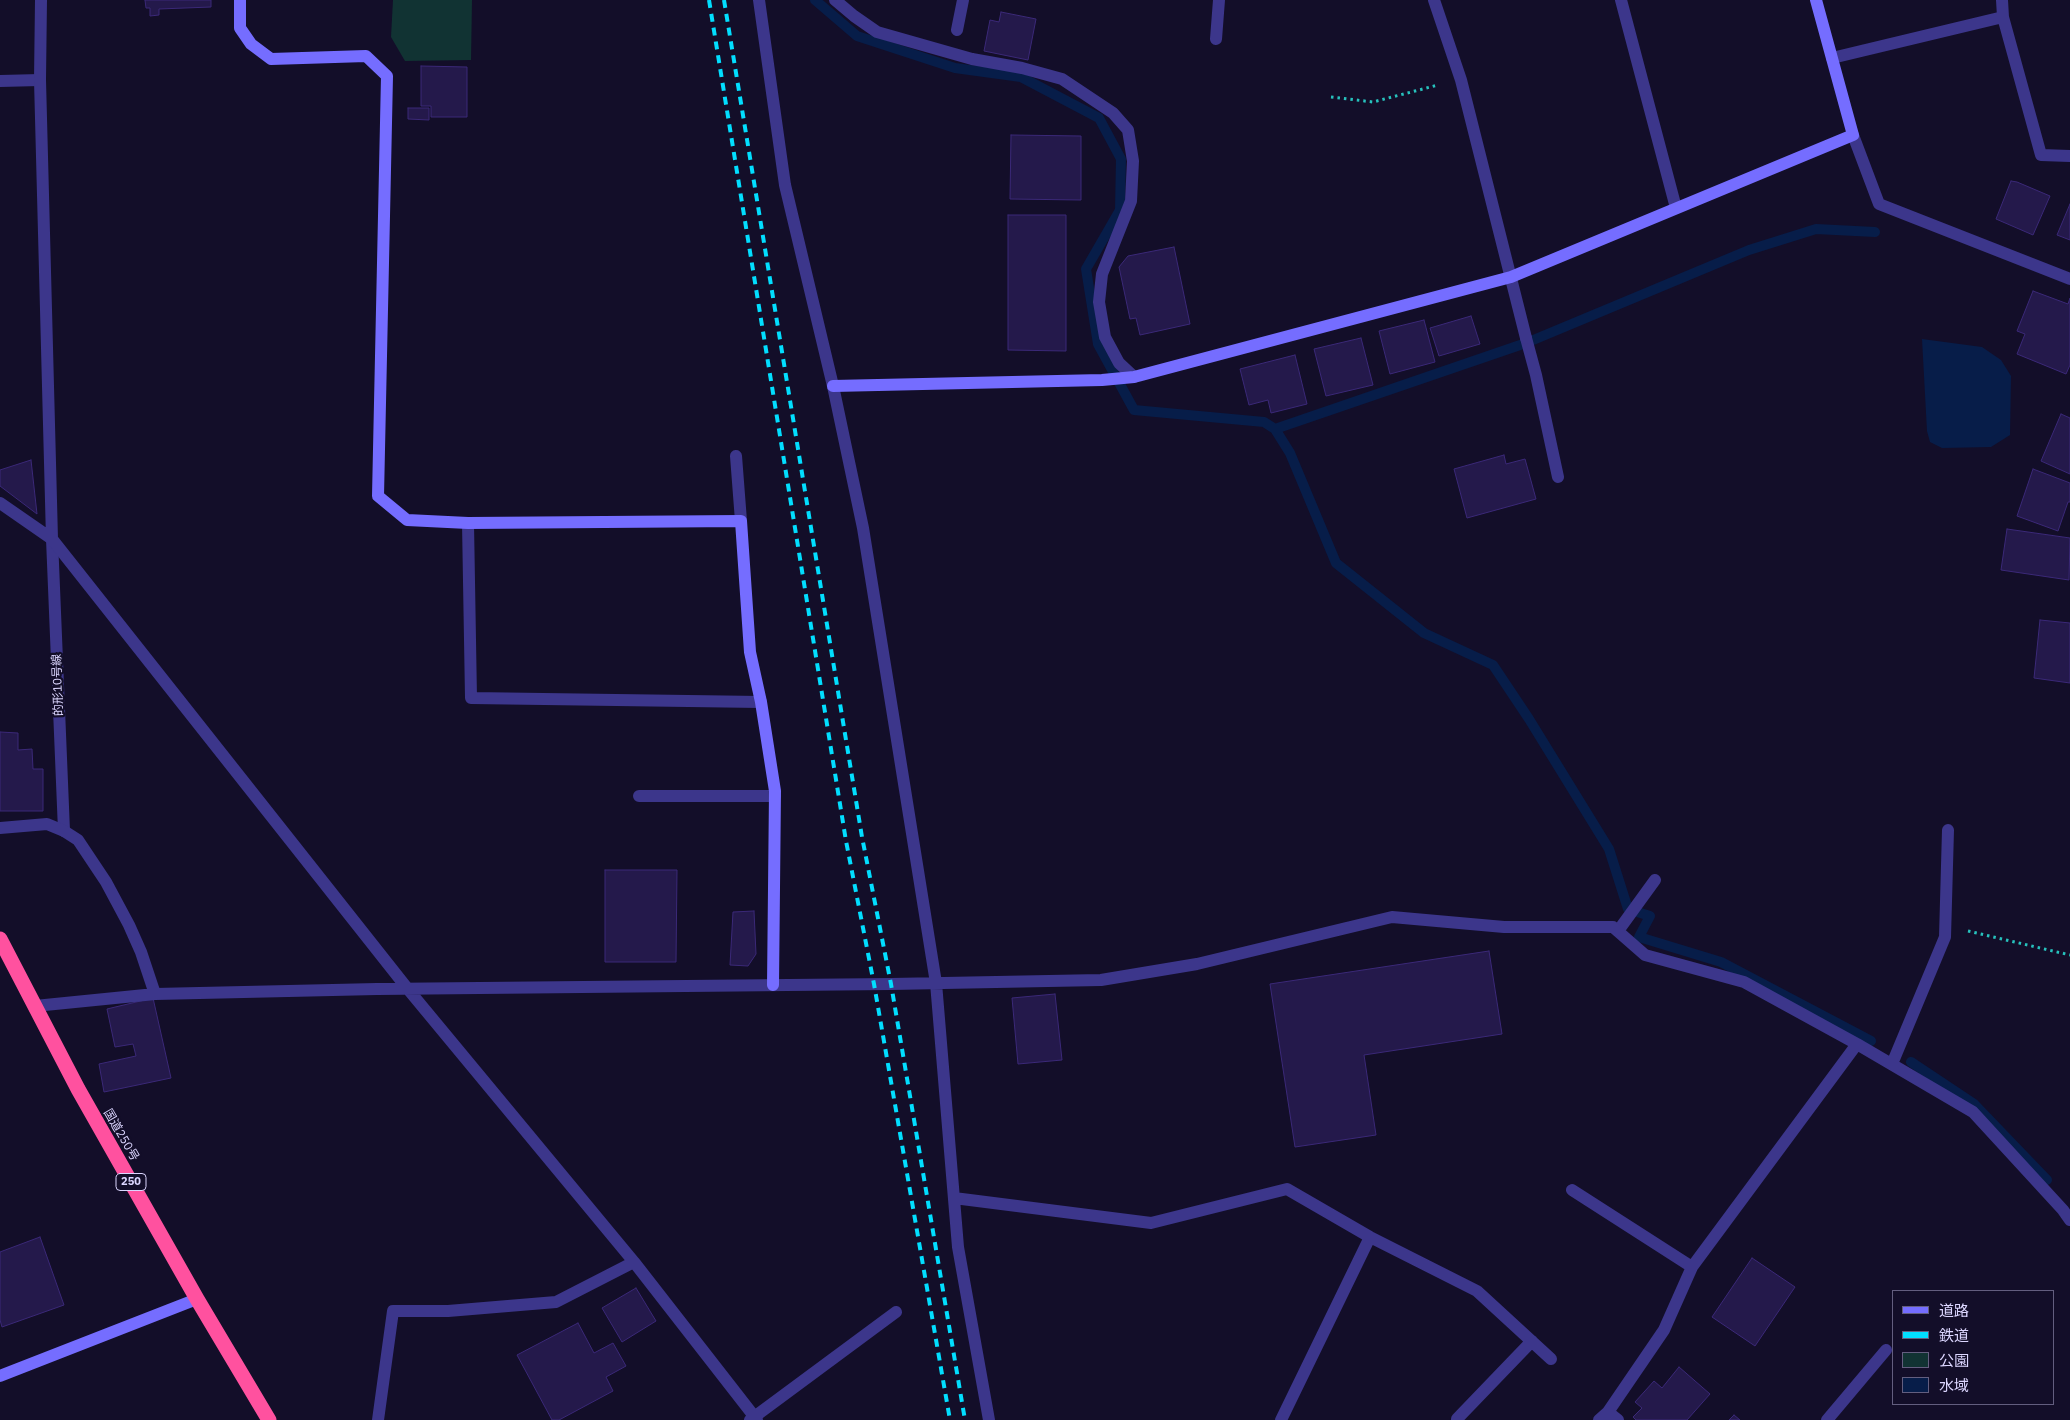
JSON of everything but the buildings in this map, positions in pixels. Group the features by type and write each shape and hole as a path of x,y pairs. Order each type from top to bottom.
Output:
{"highway":[{"name":"国道250号","path":"0,940 78,1089 197,1299 269,1420"}],"street":[{"name":"的形10号線","path":"41,0 40,80 52,539 64,831"},
{"path":"240,0 240,28 251,44 271,58 366,56 387,76 378,496 407,520 468,523 741,521"},
{"path":"759,0 785,185 833,386 864,528 936,984 958,1247 989,1420"},
{"path":"835,0 877,32 972,59 1022,68 1062,79 1114,113 1128,130 1133,161 1131,201 1102,274 1099,302 1105,337 1119,363 1134,377"},
{"path":"957,30 963,0"},
{"path":"1216,39 1218,0"},
{"path":"1434,0 1461,80 1536,375 1558,477"},
{"path":"1621,0 1676,208"},
{"path":"1816,0 1853,135 1879,204 2070,280"},
{"path":"2002,0 2003,17 2041,155 2070,156"},
{"path":"1832,58 2003,17"},
{"path":"0,81 40,80"},
{"path":"833,386 1102,380 1134,377 1511,277 1853,135"},
{"path":"736,456 750,652 761,702 775,796 773,985"},
{"path":"0,503 52,539 407,988 634,1262 754,1419 896,1312"},
{"path":"468,523 471,698 761,702"},
{"path":"639,796 775,796"},
{"path":"0,828 47,824 64,831 78,840 106,882 129,925 141,952 155,994"},
{"path":"1892,1064 1945,937 1948,830"},
{"path":"1621,928 1655,880"},
{"path":"35,1006 155,994 407,988 936,984 1101,980 1197,964 1392,917 1504,927 1613,927 1621,928 1645,955 1744,982 1857,1044 1973,1112 2068,1212"},
{"path":"1618,1420 1603,1416 1664,1330 1692,1267 1857,1044"},
{"path":"954,1198 1151,1223 1287,1189 1370,1237 1477,1291 1551,1359"},
{"path":"1572,1190 1692,1267"},
{"path":"1282,1420 1370,1237"},
{"path":"378,1420 393,1311 448,1311 556,1302 634,1262"},
{"path":"0,1376 197,1299"},
{"path":"1458,1420 1532,1341"},
{"path":"1827,1420 1886,1350"}],"path":[{"path":"1331,97 1373,102 1461,80"},
{"path":"1945,926 2070,955"}],"green space":[{"path":"393,0 472,0 471,60 405,61 391,37"}],"water":[{"path":"1922,339 1982,347 2001,360 2011,376 2010,435 1991,447 1942,448 1930,442 1927,431"}],"waterway":[{"path":"815,0 857,36 955,68 1021,77 1099,118 1121,159 1120,210 1086,269 1098,344 1134,410 1264,422 1275,429 1290,453 1336,563 1424,633 1493,665 1529,719 1609,849 1628,909 1650,916 1639,937 1721,962 1871,1041"},
{"path":"1275,429 1526,343 1749,250 1816,229 1875,232"},
{"path":"1911,1062 1974,1104 2047,1180"}],"railway":[{"path":"709,0 846,841 874,984 950,1420"},
{"path":"724,0 862,837 891,984 965,1420"}]}
